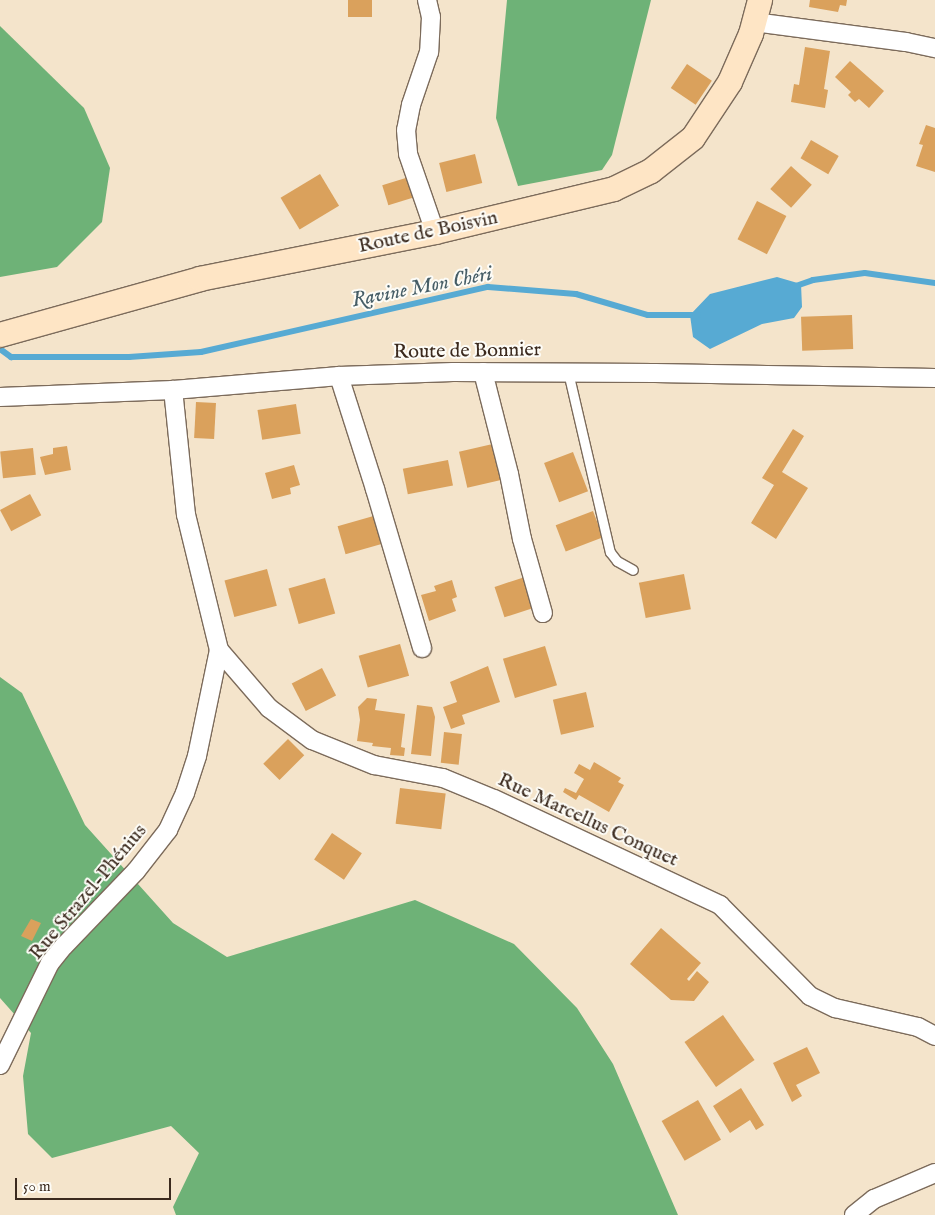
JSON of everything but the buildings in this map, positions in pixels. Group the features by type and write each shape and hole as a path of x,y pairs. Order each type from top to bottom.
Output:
{"main road":[{"name":"Route de Boisvin","path":"1,335 200,279 435,232 614,189 651,170 693,138 730,82 757,11"}],"street":[{"path":"427,0 431,17 429,52 411,106 406,130 408,154 435,232"},
{"path":"757,11 935,48"},
{"path":"483,372 509,474 522,539 543,613"},
{"name":"Route de Bonnier","path":"0,397 173,390 339,376 483,372 935,378"},
{"path":"339,376 376,489 422,648"},
{"name":"Rue Strazel-Phénius","path":"0,1065 5,1051 50,964 64,946 136,871 168,830 185,794 196,756 219,650 186,515 173,390"},
{"name":"Rue Marcellus Conquet","path":"219,650 269,708 312,740 374,765 443,778 720,905 810,996 835,1008 918,1027 935,1036"},
{"path":"854,1215 874,1199 935,1173"}],"lane":[{"path":"568,372 610,552 621,565 633,570"}],"green space":[{"path":"507,0 651,0 612,155 602,170 518,186 496,118"},
{"path":"0,26 84,108 110,168 102,222 57,267 0,277"},
{"path":"0,677 22,693 85,825 173,923 227,957 415,900 514,944 577,1008 613,1064 678,1215 176,1215 173,1207 199,1153 171,1126 52,1158 28,1134 23,1076 31,1033 0,998"}],"water":[{"path":"777,277 801,284 802,307 794,318 762,324 710,349 693,337 690,315 710,294"}],"waterway":[{"name":"Ravine Mon Chéri","path":"793,287 813,280 865,273 935,283"},
{"name":"Ravine Mon Chéri","path":"0,349 11,357 129,357 201,352 488,287 576,294 648,315 698,315"}]}
